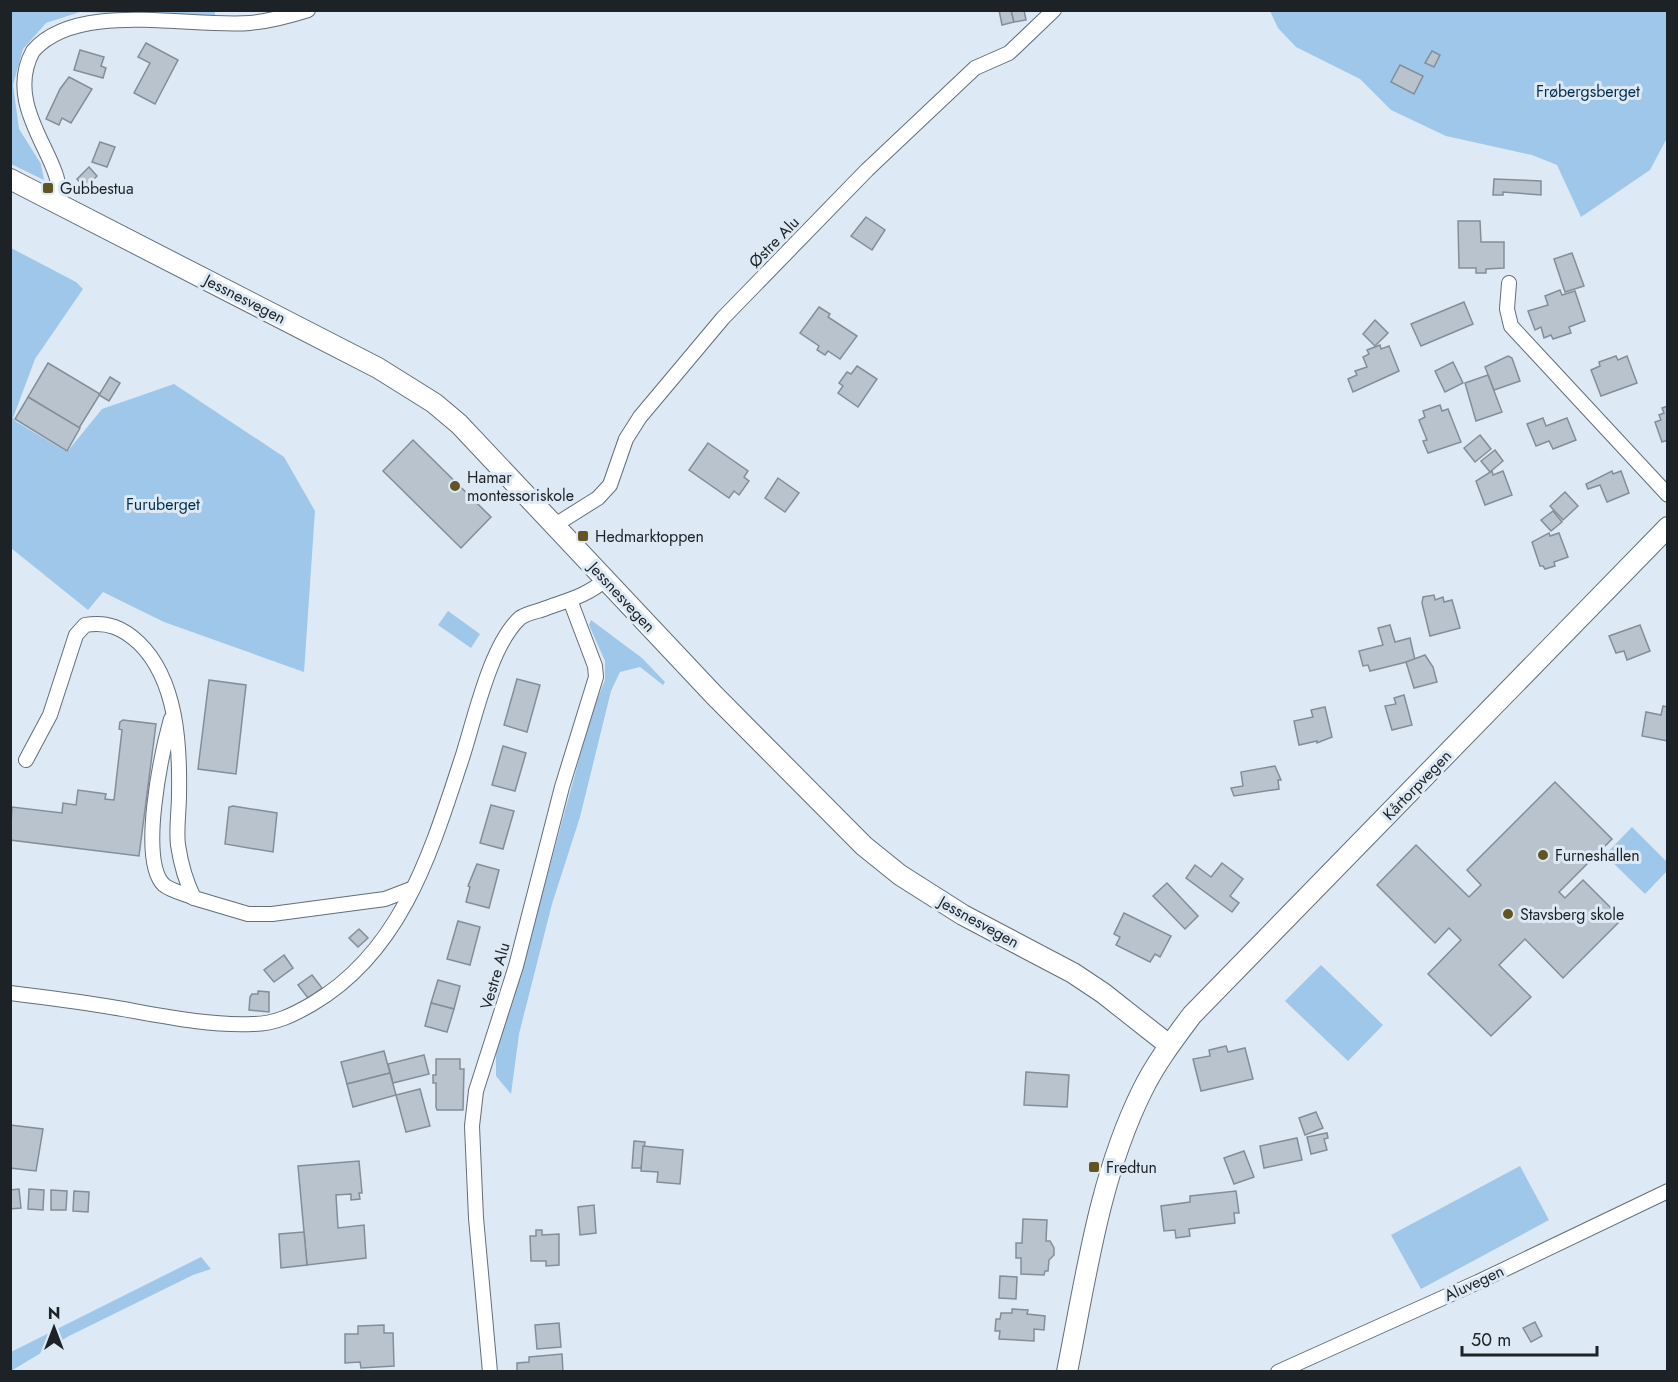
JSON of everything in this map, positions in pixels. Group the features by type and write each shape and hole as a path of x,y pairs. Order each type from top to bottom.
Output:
{"main road":[{"name":"Jessnesvegen","path":"10,178 378,368 410,387 459,424 776,760 864,846 900,875 963,915 1093,986 1169,1045"},
{"name":"Kårtorpvegen","path":"1169,1045 1192,1015 1668,527"},
{"path":"1067,1371 1109,1176 1143,1089 1169,1045"}],"street":[{"path":"56,202 60,194 57,181 25,123 20,94 24,67 31,53 42,40 55,32 85,21 145,18 249,23 308,10"},
{"name":"Østre Alu","path":"555,525 598,498 610,485 626,439 640,417 723,318 867,170 975,68 1009,53 1054,10"},
{"path":"1509,283 1507,309 1511,326 1668,495"},
{"path":"10,993 187,1021 255,1024 284,1019 326,996 368,961 391,930 421,873 438,833 484,687 502,641 521,617 593,591 606,579"},
{"name":"Vestre Alu","path":"490,1371 476,1218 472,1126 476,1091 516,966 562,787 596,677 595,666 570,600"},
{"path":"26,760 50,715 76,635 85,626 110,624 126,631 149,653 165,685 173,711 179,782 178,843 183,876 194,898"},
{"path":"173,711 162,750 152,837 152,862 165,885 194,898 248,914 272,914 385,899 411,889"},
{"name":"Aluvegen","path":"1278,1371 1478,1282 1668,1191"}],"green space":[{"path":"10,11 215,11 215,16 80,12 46,23 23,49 13,85 19,129 41,164 44,180 11,164"},
{"name":"Frøbergsberget","path":"1270,11 1667,11 1667,138 1650,170 1581,217 1557,165 1532,155 1446,136 1391,110 1360,79 1296,47 1278,28"},
{"name":"Furuberget","path":"11,248 76,282 83,289 35,359 13,418 15,421 67,452 102,409 174,384 284,457 315,511 304,672 164,622 103,592 88,610 11,548"},
{"path":"448,611 480,634 471,648 438,625"},
{"path":"591,620 642,658 665,682 663,685 640,667 620,672 611,691 580,817 552,904 519,1034 511,1094 496,1076 496,1047 545,884 592,712 605,680 605,661 589,625"},
{"path":"1632,827 1667,862 1667,871 1645,894 1605,855"},
{"path":"1321,965 1383,1025 1348,1061 1285,1001"},
{"path":"1520,1166 1549,1220 1421,1289 1391,1235"},
{"path":"201,1257 211,1269 193,1275 69,1336 11,1371 11,1352"}],"building":[{"path":"999,10 1011,10 1014,22 1002,25"},
{"path":"1011,10 1024,10 1026,20 1014,22"},
{"path":"146,43 178,60 155,104 134,93 150,63 138,57"},
{"path":"80,50 104,57 101,66 106,68 103,78 74,70"},
{"path":"1432,51 1440,55 1434,67 1425,63"},
{"path":"1400,65 1423,76 1414,94 1391,82"},
{"path":"69,77 92,89 71,123 62,118 59,125 46,119 60,89"},
{"path":"100,142 115,147 107,167 92,162"},
{"path":"89,167 97,176 85,188 77,179"},
{"path":"1494,179 1541,181 1541,195 1503,192 1503,195 1493,195"},
{"path":"866,217 885,230 872,250 851,236"},
{"path":"1458,221 1480,221 1481,242 1504,242 1504,268 1486,269 1486,273 1476,273 1476,268 1459,268"},
{"path":"1572,253 1584,286 1565,292 1554,259"},
{"path":"1560,290 1562,295 1575,291 1585,321 1569,327 1571,333 1553,339 1551,335 1544,338 1541,327 1535,330 1528,311 1548,305 1545,296"},
{"path":"1464,302 1473,324 1421,346 1411,324"},
{"path":"819,307 830,314 828,317 857,336 840,359 828,351 825,355 817,350 819,346 800,333"},
{"path":"1375,320 1388,333 1375,346 1363,334"},
{"path":"1380,345 1381,349 1389,346 1399,371 1353,392 1348,379 1357,375 1355,371 1367,367 1363,357 1369,354 1367,350"},
{"path":"1508,356 1512,358 1520,381 1494,390 1485,367"},
{"path":"1616,356 1618,360 1627,356 1637,383 1601,396 1591,370 1600,366 1599,362"},
{"path":"1453,362 1463,383 1445,392 1435,371"},
{"path":"48,363 100,394 79,428 28,397"},
{"path":"857,366 877,379 858,407 838,393 843,386 839,383 847,372 851,374"},
{"path":"1488,375 1502,412 1476,421 1465,383"},
{"path":"110,377 120,383 109,401 99,395"},
{"path":"28,397 80,428 67,451 15,419"},
{"path":"1440,405 1442,411 1448,409 1461,442 1428,453 1423,441 1427,440 1419,420 1425,417 1423,411"},
{"path":"1668,406 1668,440 1662,442 1655,422 1661,420 1659,415 1664,413 1662,408"},
{"path":"1543,418 1546,426 1567,418 1576,440 1553,449 1549,441 1536,446 1527,424"},
{"path":"1480,435 1491,449 1475,462 1464,448"},
{"path":"413,440 491,517 461,548 383,471"},
{"path":"708,443 748,471 744,477 749,481 739,495 734,491 729,498 689,470"},
{"path":"1495,450 1503,461 1490,472 1481,461"},
{"path":"1492,471 1493,475 1503,471 1512,495 1485,505 1476,481"},
{"path":"1612,471 1613,474 1621,471 1629,493 1607,502 1600,485 1588,489 1586,484"},
{"path":"778,478 799,493 785,512 765,498"},
{"path":"1565,492 1578,506 1563,520 1550,506"},
{"path":"1553,511 1562,522 1551,531 1541,520"},
{"path":"1549,533 1550,536 1559,533 1568,557 1554,562 1555,566 1545,569 1540,566 1532,542"},
{"path":"1434,595 1435,600 1443,597 1444,602 1452,600 1460,628 1430,636 1422,603 1423,597"},
{"path":"1390,625 1395,642 1410,638 1415,660 1370,671 1368,665 1363,666 1359,651 1383,645 1378,628"},
{"path":"1640,625 1650,651 1627,660 1624,651 1616,653 1609,636"},
{"path":"1425,655 1433,667 1437,682 1414,688 1406,662"},
{"path":"517,679 540,685 527,732 504,725"},
{"path":"209,680 246,685 236,774 198,769"},
{"path":"1404,695 1412,725 1392,730 1385,706 1396,704 1394,698"},
{"path":"1663,706 1668,707 1668,741 1642,736 1646,712 1661,715"},
{"path":"1325,707 1332,737 1317,743 1317,741 1299,745 1294,721 1313,717 1311,710"},
{"path":"123,720 156,724 139,856 10,840 12,807 62,813 63,803 76,805 78,790 106,794 105,799 114,800 122,730 119,729 120,722"},
{"path":"503,746 526,753 515,791 492,785"},
{"path":"1275,766 1281,780 1278,780 1279,789 1234,796 1231,788 1243,786 1241,772"},
{"name":"Stavsberg skole","path":"1555,782 1612,839 1559,892 1565,898 1583,880 1622,919 1563,978 1525,939 1499,965 1531,997 1491,1036 1428,974 1461,940 1449,928 1435,943 1377,885 1416,845 1469,897 1481,885 1467,870"},
{"path":"491,805 514,811 503,849 480,843"},
{"path":"229,807 277,813 273,852 225,844"},
{"path":"1222,863 1243,879 1230,896 1239,903 1232,912 1186,878 1195,865 1211,877"},
{"path":"477,864 499,870 489,908 466,902 470,887 468,886"},
{"path":"1167,883 1198,916 1185,929 1153,896"},
{"path":"1124,913 1171,936 1160,957 1155,954 1150,962 1116,945 1120,937 1114,934"},
{"path":"458,921 480,927 470,965 447,959"},
{"path":"359,929 368,938 358,947 349,938"},
{"path":"284,955 293,968 274,982 264,970"},
{"path":"312,975 322,988 308,998 298,985"},
{"path":"438,980 460,986 454,1009 431,1003"},
{"path":"258,991 269,992 269,1012 249,1010 250,997 252,994 258,994"},
{"path":"431,1003 454,1009 447,1032 425,1026"},
{"path":"1226,1046 1228,1052 1245,1048 1253,1079 1201,1091 1193,1059 1210,1056 1209,1050"},
{"path":"384,1051 390,1073 347,1084 341,1062"},
{"path":"424,1055 429,1074 393,1083 388,1064"},
{"path":"436,1059 460,1059 460,1069 464,1069 463,1110 437,1110 436,1083 433,1083 433,1075 436,1075"},
{"path":"1026,1072 1069,1075 1067,1107 1024,1105"},
{"path":"390,1073 396,1095 353,1107 347,1084"},
{"path":"420,1089 430,1126 406,1132 396,1095"},
{"path":"1316,1112 1323,1128 1305,1135 1299,1118"},
{"path":"10,1125 43,1129 36,1171 10,1168"},
{"path":"1327,1133 1328,1138 1324,1139 1327,1150 1311,1154 1307,1137"},
{"path":"1297,1138 1302,1160 1264,1168 1260,1146"},
{"path":"634,1141 645,1142 641,1168 632,1168"},
{"path":"643,1146 683,1150 680,1184 657,1182 658,1172 641,1171"},
{"path":"1244,1151 1254,1177 1234,1184 1224,1158"},
{"path":"359,1161 362,1193 359,1193 360,1199 351,1200 351,1194 336,1195 338,1228 364,1225 366,1258 307,1265 298,1166"},
{"path":"19,1189 21,1208 10,1209 10,1190"},
{"path":"29,1189 44,1190 43,1210 28,1209"},
{"path":"51,1190 67,1191 66,1210 51,1210"},
{"path":"74,1191 89,1192 88,1212 73,1211"},
{"path":"1236,1191 1239,1213 1234,1213 1235,1223 1189,1229 1190,1236 1176,1238 1175,1230 1164,1231 1161,1206 1190,1202 1190,1196"},
{"path":"594,1205 596,1233 580,1235 578,1207"},
{"path":"1023,1219 1047,1220 1046,1241 1050,1241 1054,1248 1054,1255 1049,1260 1048,1271 1045,1271 1044,1275 1021,1274 1021,1258 1016,1258 1016,1243 1022,1243"},
{"path":"536,1230 542,1230 542,1235 559,1234 559,1265 546,1266 546,1261 531,1261 530,1236 536,1236"},
{"path":"304,1232 307,1265 281,1268 279,1234"},
{"path":"1000,1276 1017,1277 1016,1299 999,1298"},
{"path":"1012,1309 1028,1310 1027,1314 1045,1316 1044,1330 1034,1329 1034,1341 999,1339 1000,1331 995,1331 996,1319 1000,1319 1001,1313 1012,1313"},
{"path":"1535,1322 1542,1336 1531,1342 1523,1328"},
{"path":"559,1323 561,1347 537,1349 535,1325"},
{"path":"384,1325 384,1333 393,1333 394,1366 361,1368 360,1362 345,1363 345,1334 358,1334 358,1326"},
{"path":"562,1354 563,1372 517,1372 517,1363 529,1362 529,1357"}],"place":[{"name":"Gubbestua","path":"48,188"},
{"name":"Hamar montessoriskole","path":"455,486"},
{"name":"Hedmarktoppen","path":"583,536"},
{"name":"Furneshallen","path":"1543,855"},
{"name":"Stavsberg skole","path":"1508,914"},
{"name":"Fredtun","path":"1094,1167"}]}
